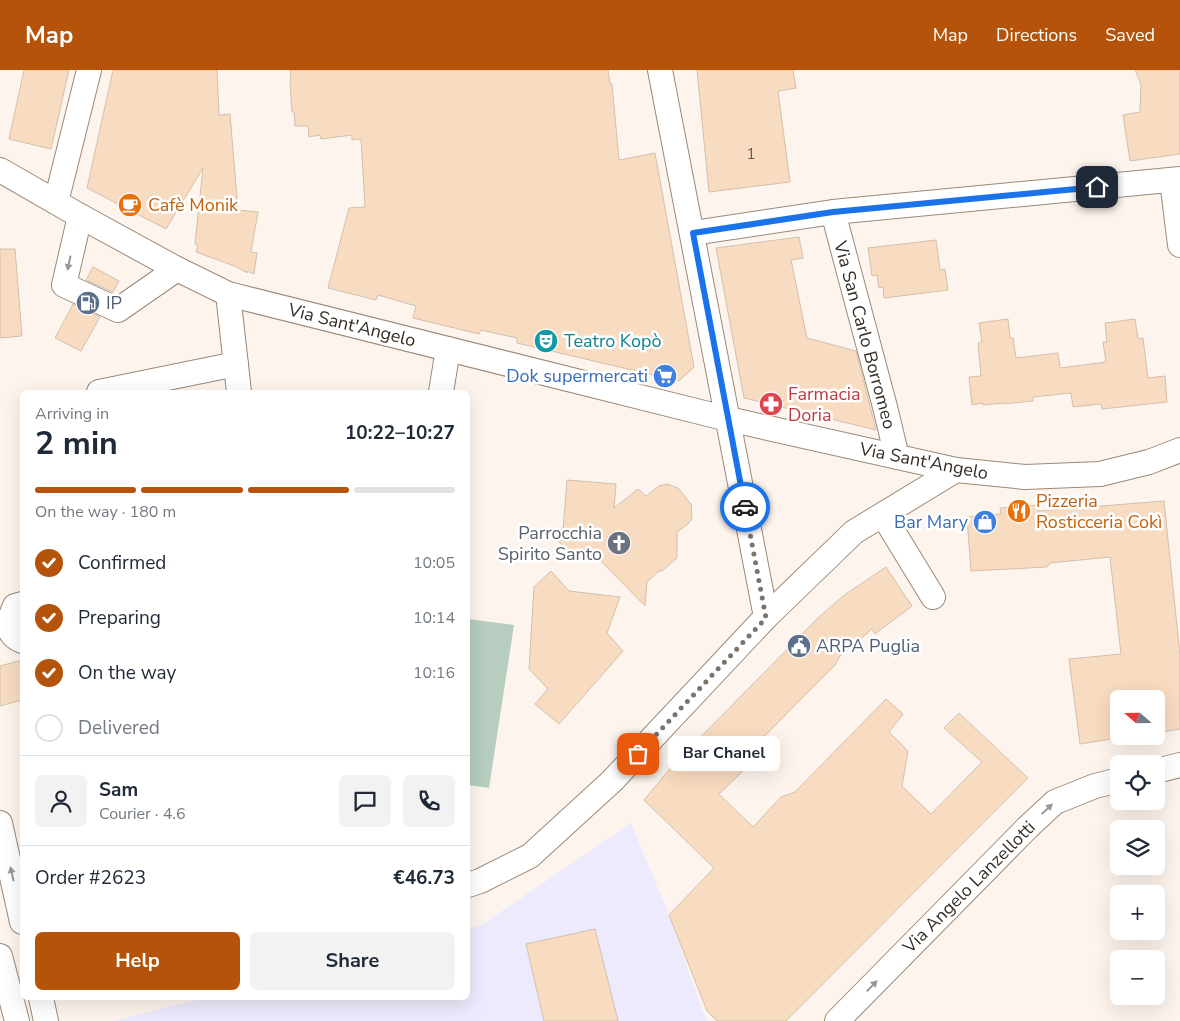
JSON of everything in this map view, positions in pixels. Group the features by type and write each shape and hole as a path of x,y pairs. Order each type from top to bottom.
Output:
{"street":[{"path":"56,202 88,70"},
{"path":"660,70 766,618"},
{"name":"Via Sant'Angelo","path":"0,170 177,269 228,294 728,419 956,470 1025,478 1100,474 1149,462 1180,450"},
{"path":"693,233 833,212 1176,179 1180,246"},
{"name":"Via San Carlo Borromeo","path":"833,212 897,457"},
{"path":"80,216 64,285 118,310 177,269"},
{"path":"228,294 239,390"},
{"path":"441,390 448,349"},
{"path":"109,390 236,364"},
{"path":"470,884 530,856 537,850 612,781 766,618 854,532 956,470"},
{"path":"883,515 934,597"},
{"path":"20,604 14,606 8,620 12,634 20,640"},
{"path":"1165,769 1180,765"},
{"name":"Via Angelo Lanzellotti","path":"837,1021 1021,834 1055,802 1095,786 1110,782"},
{"path":"8,828 20,909"},
{"path":"0,956 12,1005"},
{"path":"41,1000 46,1021"}],"shaded area":[{"path":"631,823 669,915 703,1012 708,1021 114,1021 196,1000 470,1000 470,928 480,926"}],"green space":[{"path":"470,619 514,625 489,788 470,785"}],"building":[{"path":"24,70 69,70 51,149 9,139"},
{"path":"113,70 217,70 219,115 230,114 238,210 258,212 251,252 257,253 254,274 247,271 247,273 237,267 196,252 198,246 195,244 203,168 166,229 87,188"},
{"path":"290,70 608,70 610,84 612,84 619,160 655,153 694,367 679,381 517,343 517,338 481,330 479,334 413,318 416,306 378,295 376,300 328,288 349,208 365,207 361,139 352,140 352,135 321,139 320,135 309,137 308,126 295,126 294,112 292,112"},
{"path":"697,70 793,70 796,88 778,91 790,182 709,192"},
{"path":"1135,70 1180,70 1180,154 1130,161 1123,115 1140,112 1141,84"},
{"path":"799,237 803,258 791,260 807,338 856,351 876,430 744,398 716,248"},
{"path":"936,240 940,270 945,269 948,290 884,298 883,287 879,288 877,275 872,276 868,248"},
{"path":"0,249 15,249 22,336 0,338"},
{"path":"93,267 119,281 113,292 86,280"},
{"path":"73,304 100,317 81,351 55,338"},
{"path":"1008,319 1010,338 1013,338 1016,358 1058,353 1060,368 1106,362 1103,342 1107,342 1105,323 1135,319 1138,339 1143,338 1148,378 1165,376 1167,402 1102,409 1101,404 1073,407 1071,393 1033,397 1033,401 972,405 969,377 981,376 978,343 982,342 979,323"},
{"name":"Parrocchia Spirito Santo","path":"567,480 616,484 614,508 638,489 646,496 659,486 667,484 678,488 691,504 691,520 677,532 677,558 647,582 645,606 595,555 569,553 548,529 563,530"},
{"path":"1164,501 1180,655 1180,729 1165,732 1165,690 1110,690 1110,739 1080,744 1069,659 1121,654 1110,557 1050,563 1047,567 971,571 967,517 1001,514 1000,508 1038,505 1038,511"},
{"path":"886,567 912,606 875,634 872,629 840,656 835,665 741,760 748,766 719,794 753,827 781,797 795,792 886,699 903,714 889,732 908,751 902,786 931,814 982,762 944,728 959,713 1028,778 786,1021 717,1021 707,1011 669,915 714,868 644,800 673,765 818,618 843,596"},
{"path":"551,571 569,591 620,597 607,633 623,651 559,724 535,704 548,689 529,669 534,587"},
{"path":"20,661 20,701 0,706 0,666"},
{"path":"595,929 618,1021 544,1021 526,944"}],"way so far":[{"path":"638,754 766,618 745,507"}],"place":[{"name":"Cafè Monik","path":"130,205"},
{"name":"IP","path":"88,303"},
{"name":"Teatro Kopò","path":"546,341"},
{"name":"Dok supermercati","path":"665,376"},
{"name":"Farmacia Doria","path":"771,404"},
{"name":"Pizzeria Rosticceria Cokì","path":"1019,511"},
{"name":"Bar Mary","path":"985,522"},
{"name":"Parrocchia Spirito Santo","path":"619,543"},
{"name":"ARPA Puglia","path":"799,646"},
{"name":"Bar Chanel","path":"638,754"}],"route":[{"path":"745,507 693,233 833,212 1097,187"}]}
